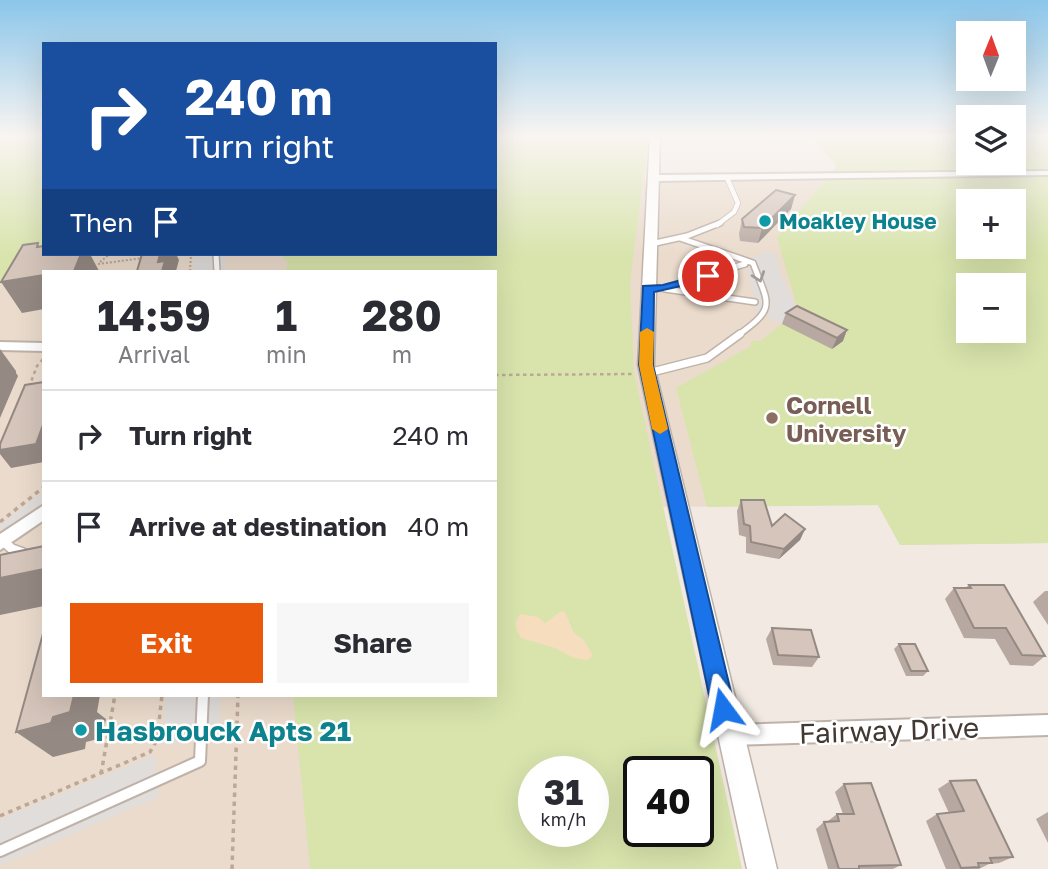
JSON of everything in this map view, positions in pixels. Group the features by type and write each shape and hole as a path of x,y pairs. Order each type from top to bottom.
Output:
{"street":[{"path":"762,869 729,735 648,373 648,289 655,178 820,177"},
{"path":"0,346 42,346"},
{"path":"2,542 42,512"},
{"name":"Fairway Drive","path":"729,735 1048,725"}],"lane":[{"path":"650,245 711,228 731,218 738,203 727,178"},
{"path":"648,373 692,363 715,354 756,325 767,308 753,263 680,238"},
{"path":"663,289 745,264"},
{"path":"648,289 755,302"},
{"path":"2,542 18,552 34,551"},
{"path":"0,851 200,761 203,697"}],"path":[{"path":"90,270 108,256"},
{"path":"98,264 148,256"},
{"path":"28,389 42,360"},
{"path":"497,375 648,373"},
{"path":"0,522 42,490"},
{"path":"101,774 115,697"},
{"path":"0,816 142,757 154,748 162,697"},
{"path":"232,869 238,697"}],"shaded area":[{"name":"Cornell University","path":"0,177 42,177 42,256 497,256 497,177 826,180 829,177 1048,177 1048,543 900,545 878,505 663,507 742,869 0,869"},
{"path":"765,251 775,254 798,311 782,324 757,311 747,267 742,259 762,255"},
{"path":"194,256 225,256 225,270 192,270"},
{"path":"42,493 42,519 0,549 0,525"},
{"path":"166,697 221,697 219,739 162,745"},
{"path":"155,755 158,797 0,865 0,819"}],"green space":[{"path":"0,177 42,177 42,255 0,280"},
{"path":"497,177 643,177 630,283 634,373 742,869 310,869 293,697 497,697 497,270 286,270 288,262 281,256 497,256"},
{"path":"828,177 1048,177 1048,543 900,545 878,505 707,507 676,388 751,346 751,341 760,341 798,311 777,237"}],"sand":[{"path":"561,611 565,612 574,633 583,639 593,655 588,660 574,658 555,648 521,638 517,631 516,621 520,614 538,617 545,623"}],"building":[{"path":"776,190 795,195 762,228 744,227 742,219"},
{"path":"38,243 37,247 42,246 42,256 80,256 74,270 42,270 42,275 1,282 23,245"},
{"path":"141,256 160,256 158,262 165,261 162,270 137,270"},
{"path":"797,306 847,330 837,338 786,313"},
{"path":"42,382 42,428 36,444 0,450 0,444 25,385"},
{"path":"741,500 764,500 772,526 785,514 805,529 784,549 751,542 750,526 744,524"},
{"path":"42,546 42,569 0,578 0,555"},
{"path":"969,585 1004,585 1045,656 1022,655 1006,628 974,628 954,588 971,588"},
{"path":"772,628 811,630 819,657 778,655"},
{"path":"42,637 42,697 74,697 70,712 53,717 51,723 16,732"},
{"path":"899,644 915,644 928,671 911,671"},
{"path":"976,780 1013,857 990,858 992,863 978,863 979,867 961,868 937,814 964,811 950,781"},
{"path":"871,783 901,865 839,869 824,822 839,821 837,814 854,814 844,784"}],"slow traffic":[{"path":"647,332 646,365 660,429"}],"place":[{"name":"Moakley House","path":"765,221"},
{"name":"Cornell University","path":"772,418"},
{"name":"Hasbrouck Apts 21","path":"81,730"}],"route":[{"path":"708,276 663,289 648,289 646,365 723,709"}]}
